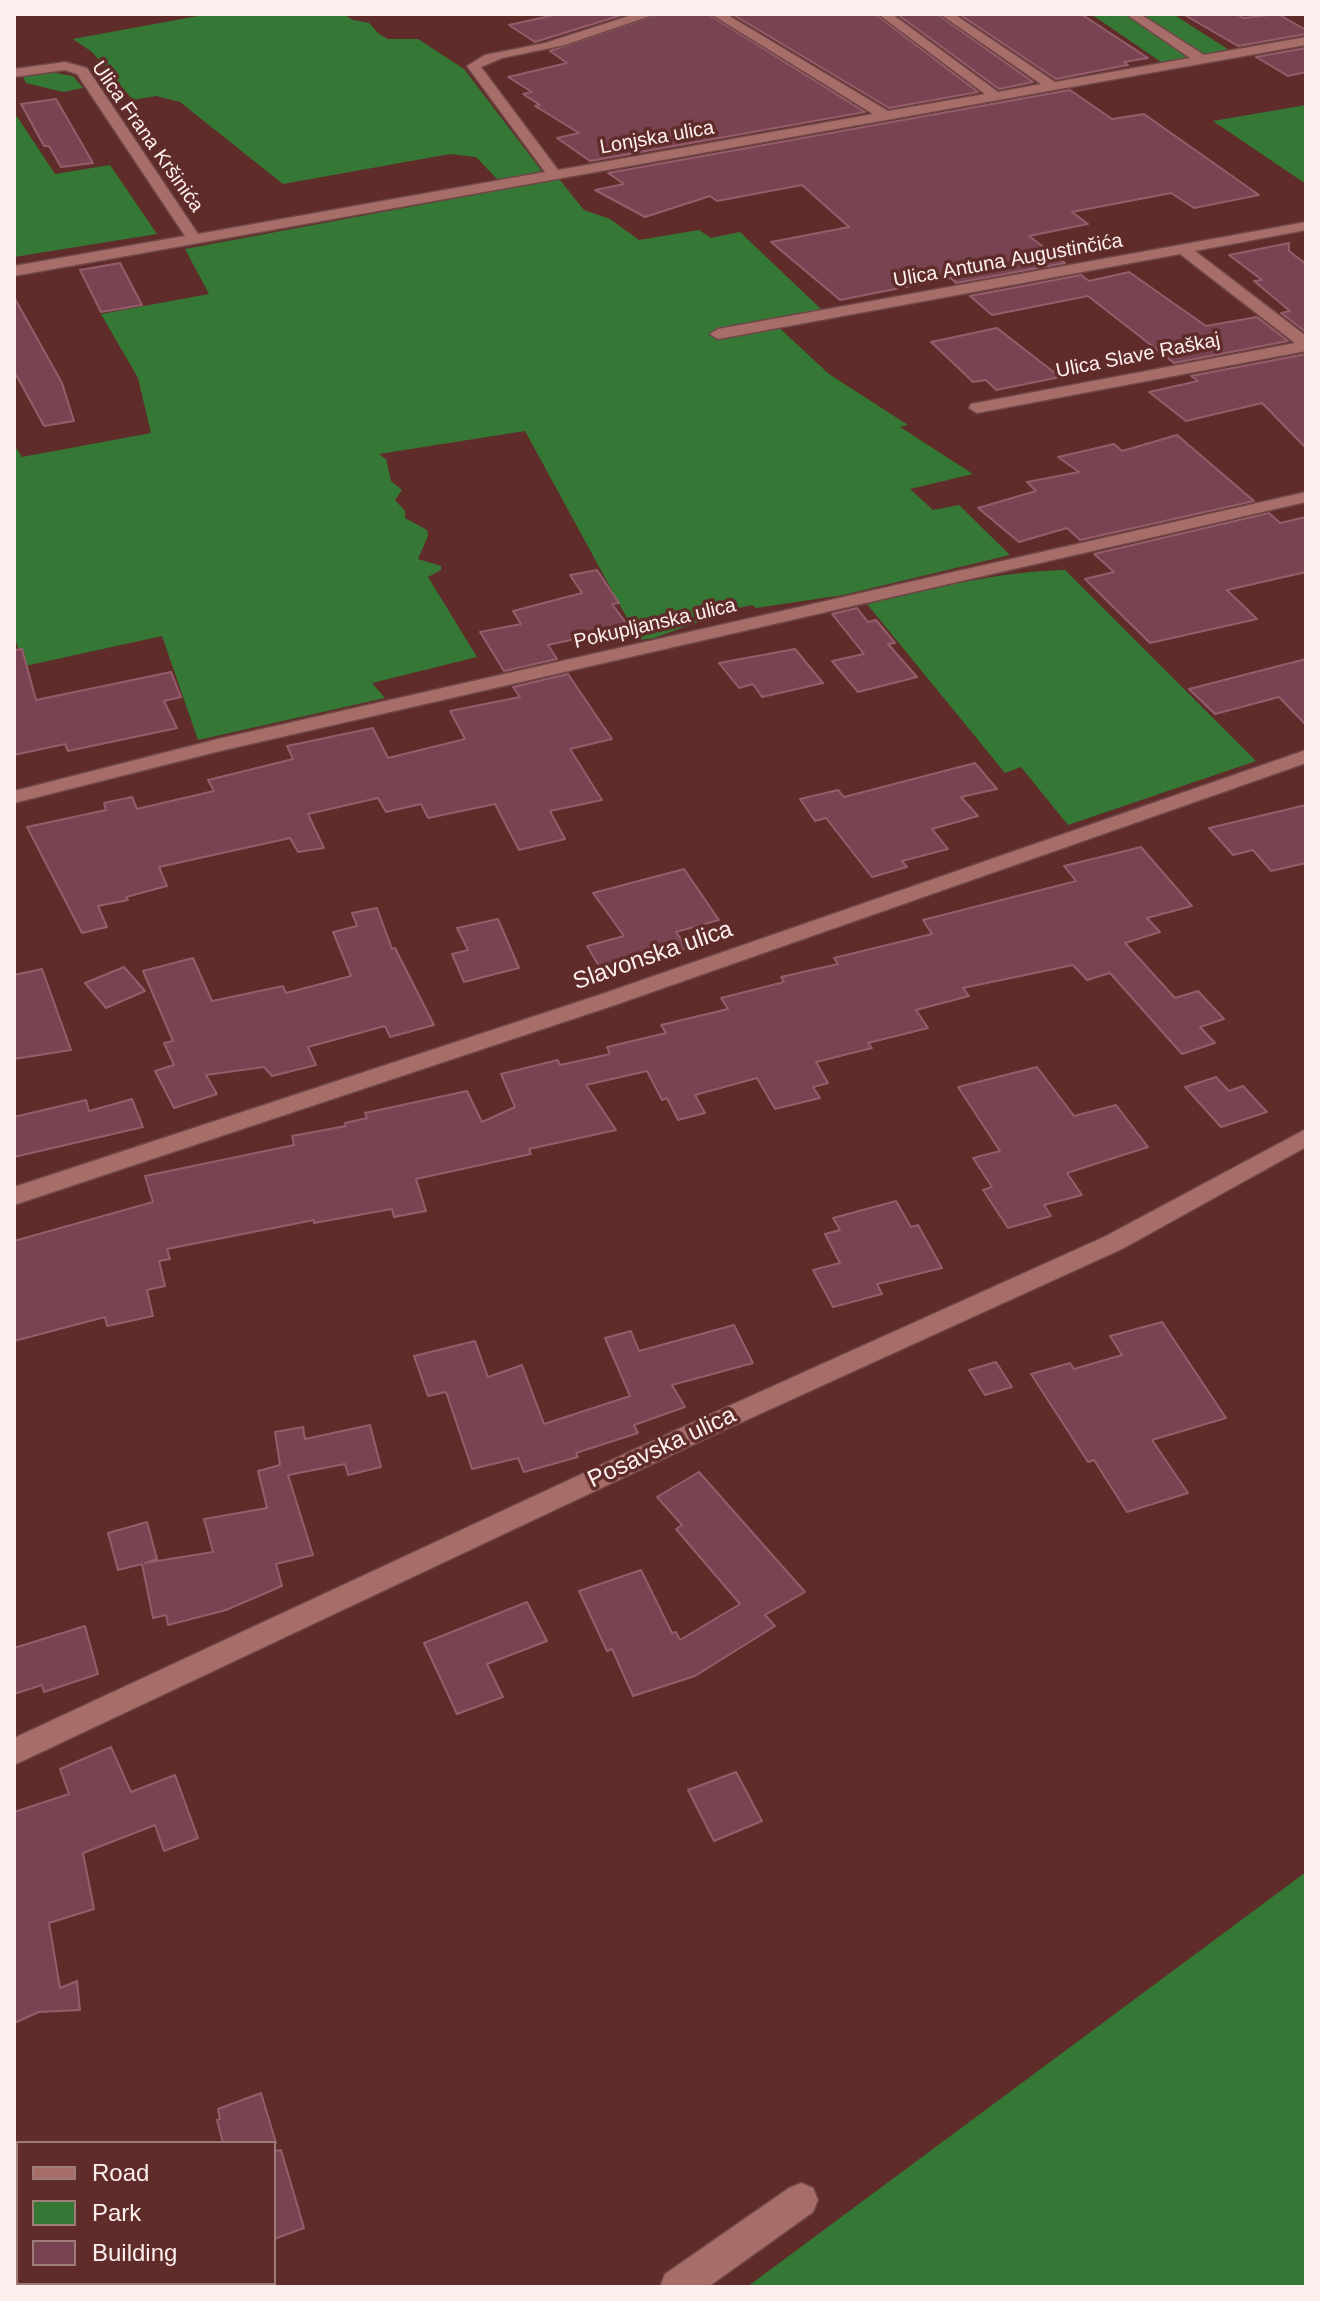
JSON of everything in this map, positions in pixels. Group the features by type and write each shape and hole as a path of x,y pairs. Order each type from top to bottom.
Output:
{"street":[{"path":"555,176 474,66 493,57 547,46 618,21 650,14"},
{"path":"717,14 888,117"},
{"path":"884,14 997,97"},
{"path":"946,14 1054,87"},
{"path":"1132,14 1202,60"},
{"name":"Lonjska ulica","path":"14,271 1306,41"},
{"name":"Ulica Frana Kršinića","path":"14,73 65,66 82,71 194,239"},
{"name":"Ulica Antuna Augustinčića","path":"718,334 1306,226"},
{"path":"1183,249 1306,345"},
{"name":"Ulica Slave Raškaj","path":"977,408 1306,345"},
{"name":"Pokupljanska ulica","path":"14,797 233,741 1306,497"},
{"name":"Slavonska ulica","path":"14,1196 607,1000 1306,756"},
{"name":"Posavska ulica","path":"14,1752 709,1426 1113,1243 1306,1137"},
{"path":"678,2287 801,2200"}],"green space":[{"path":"209,14 343,14 369,23 388,39 418,39 464,69 541,170 498,180 476,157 450,154 283,184 180,102 156,96 133,100 92,52 73,39"},
{"path":"1091,14 1173,14 1229,50 1161,62"},
{"path":"50,72 73,76 83,88 63,92 26,83 22,75"},
{"path":"1306,105 1306,184 1213,121"},
{"path":"14,112 55,174 110,165 157,234 14,257"},
{"path":"559,179 584,210 610,219 639,240 699,230 711,238 740,232 822,310 773,322 829,374 908,425 900,427 973,474 910,489 933,510 959,505 1010,555 843,595 756,608 752,605 699,617 701,621 654,638 639,640 525,431 379,454 386,459 391,481 402,490 395,500 405,511 405,518 427,530 428,536 418,559 441,566 441,570 428,577 477,657 372,683 385,698 198,740 162,636 25,666 14,637 14,445 22,457 151,433 138,378 101,314 209,294 185,249"},
{"path":"1065,570 1256,761 1068,825 1021,767 1005,773 867,604 990,577"},
{"path":"1306,1872 1306,2287 747,2287"}],"building":[{"path":"559,14 625,14 535,42 509,25"},
{"path":"659,14 708,14 865,112 590,161 557,138 579,133 535,106 540,105 523,94 532,92 508,77 567,63 550,51"},
{"path":"732,14 875,14 978,92 889,108"},
{"path":"897,14 937,14 1033,82 999,89"},
{"path":"959,14 1081,14 1148,58 1056,79"},
{"path":"1183,14 1236,14 1244,18 1278,14 1306,30 1306,34 1238,46"},
{"path":"1306,48 1306,72 1288,76 1256,57"},
{"path":"1070,90 1112,119 1144,114 1259,195 1194,208 1171,193 1072,212 1088,224 1029,236 1065,263 956,283 951,278 840,300 771,242 849,227 802,185 717,201 710,196 645,217 595,190 624,184 608,173"},
{"path":"56,99 93,163 61,167 49,146 44,146 21,104"},
{"path":"1289,243 1289,251 1306,264 1306,332 1281,313 1290,311 1254,281 1262,280 1229,255"},
{"path":"120,263 142,305 101,312 80,270"},
{"path":"1129,272 1206,326 1257,317 1288,341 1174,363 1088,296 992,315 970,296 1081,275 1089,281"},
{"path":"14,297 62,383 74,421 44,426 14,371"},
{"path":"997,328 1060,377 996,390 986,380 973,382 931,342"},
{"path":"1306,354 1306,448 1262,403 1186,421 1149,392 1198,381 1191,376"},
{"path":"1177,435 1254,501 1080,540 1067,528 1019,542 978,508 1036,491 1027,482 1079,472 1058,457 1114,444 1122,451"},
{"path":"1269,513 1280,523 1306,517 1306,572 1227,590 1257,619 1150,643 1085,579 1114,572 1094,554"},
{"path":"597,570 619,603 612,604 629,627 548,645 557,659 504,671 480,632 521,624 513,611 582,593 570,575"},
{"path":"857,608 868,622 876,620 895,643 888,644 917,677 858,692 832,661 864,654 832,614"},
{"path":"22,649 36,700 171,672 181,697 164,701 177,728 68,751 65,744 14,755 14,650"},
{"path":"795,649 823,683 762,697 753,684 739,688 719,663"},
{"path":"1306,659 1306,725 1279,697 1215,714 1189,689"},
{"path":"568,674 612,739 570,749 602,800 550,811 565,839 519,850 495,804 428,818 421,804 386,812 378,798 308,814 324,848 298,852 290,838 159,867 167,886 126,897 128,900 98,906 107,927 82,933 27,827 106,810 104,803 132,797 137,809 214,791 208,780 293,759 287,746 373,728 388,758 465,739 450,711 520,697 513,687"},
{"path":"975,763 997,789 961,797 978,816 932,829 948,849 902,861 907,867 872,877 826,818 815,821 800,799 838,790 844,797"},
{"path":"1306,805 1306,863 1271,871 1253,850 1233,855 1209,828"},
{"path":"1141,847 1192,906 1147,918 1160,932 1125,943 1175,998 1198,991 1224,1019 1200,1027 1215,1043 1182,1054 1110,973 1087,980 1073,965 963,988 969,996 916,1010 928,1028 868,1043 872,1048 816,1062 828,1083 813,1087 820,1098 775,1109 757,1078 695,1095 705,1113 678,1120 667,1098 662,1100 647,1071 586,1085 616,1130 529,1149 531,1154 416,1179 426,1211 394,1217 392,1209 314,1223 314,1220 167,1249 170,1259 159,1261 165,1286 147,1290 153,1316 107,1326 105,1317 14,1341 14,1241 153,1202 145,1176 294,1145 292,1136 346,1126 345,1123 367,1118 365,1113 467,1091 482,1122 515,1107 501,1074 558,1060 560,1065 610,1054 607,1047 666,1033 661,1025 728,1009 721,998 784,982 781,977 838,964 834,958 932,934 923,920 1076,881 1064,866"},
{"path":"684,869 719,920 676,932 687,948 602,971 587,946 624,936 593,893"},
{"path":"377,908 392,949 395,948 434,1025 390,1037 385,1026 308,1047 316,1065 272,1076 264,1067 206,1075 217,1094 174,1108 155,1071 174,1065 164,1043 173,1041 143,971 193,958 212,1001 283,986 286,993 351,976 333,932 357,926 352,913"},
{"path":"498,919 519,968 464,982 452,954 468,950 457,928"},
{"path":"124,967 145,991 106,1008 85,983"},
{"path":"42,969 71,1050 14,1059 14,975"},
{"path":"1037,1067 1074,1116 1116,1105 1148,1147 1067,1173 1082,1195 1044,1205 1051,1216 1008,1228 983,1190 992,1187 973,1158 1000,1151 958,1087"},
{"path":"1216,1077 1229,1091 1243,1086 1267,1112 1221,1127 1185,1087"},
{"path":"132,1099 143,1127 14,1157 14,1117 86,1100 89,1111"},
{"path":"896,1201 911,1227 918,1225 942,1268 877,1284 882,1294 833,1307 813,1270 840,1263 825,1234 840,1230 833,1218"},
{"path":"1162,1322 1226,1418 1152,1440 1188,1493 1127,1512 1094,1460 1088,1462 1031,1374 1070,1363 1074,1369 1122,1355 1110,1336"},
{"path":"734,1325 753,1363 672,1385 685,1407 634,1425 638,1433 576,1453 578,1457 524,1472 518,1458 472,1469 446,1392 428,1396 414,1356 475,1341 488,1377 522,1365 544,1424 630,1396 605,1338 631,1331 639,1351"},
{"path":"996,1362 1012,1387 985,1395 969,1370"},
{"path":"370,1425 381,1467 348,1475 345,1464 288,1475 313,1555 276,1564 282,1586 226,1610 168,1625 166,1615 153,1618 142,1564 118,1570 108,1533 147,1522 157,1559 145,1563 213,1552 204,1519 267,1508 258,1471 280,1465 275,1432 303,1427 305,1439"},
{"path":"699,1472 805,1592 765,1615 775,1626 695,1676 633,1696 612,1649 607,1651 579,1591 641,1570 672,1633 676,1632 680,1640 740,1604 676,1529 682,1525 657,1497"},
{"path":"527,1602 547,1641 487,1664 503,1697 457,1714 424,1643"},
{"path":"85,1626 98,1674 44,1692 42,1685 14,1694 14,1648"},
{"path":"111,1747 131,1792 175,1775 198,1838 164,1851 155,1825 83,1853 94,1909 49,1923 60,1988 77,1981 80,2010 39,2012 14,2023 14,1812 69,1794 60,1769"},
{"path":"736,1772 762,1821 714,1841 688,1790"},
{"path":"261,2093 275,2141 222,2141 217,2120 220,2119 218,2109"},
{"path":"281,2150 304,2228 276,2238 276,2151"}]}
